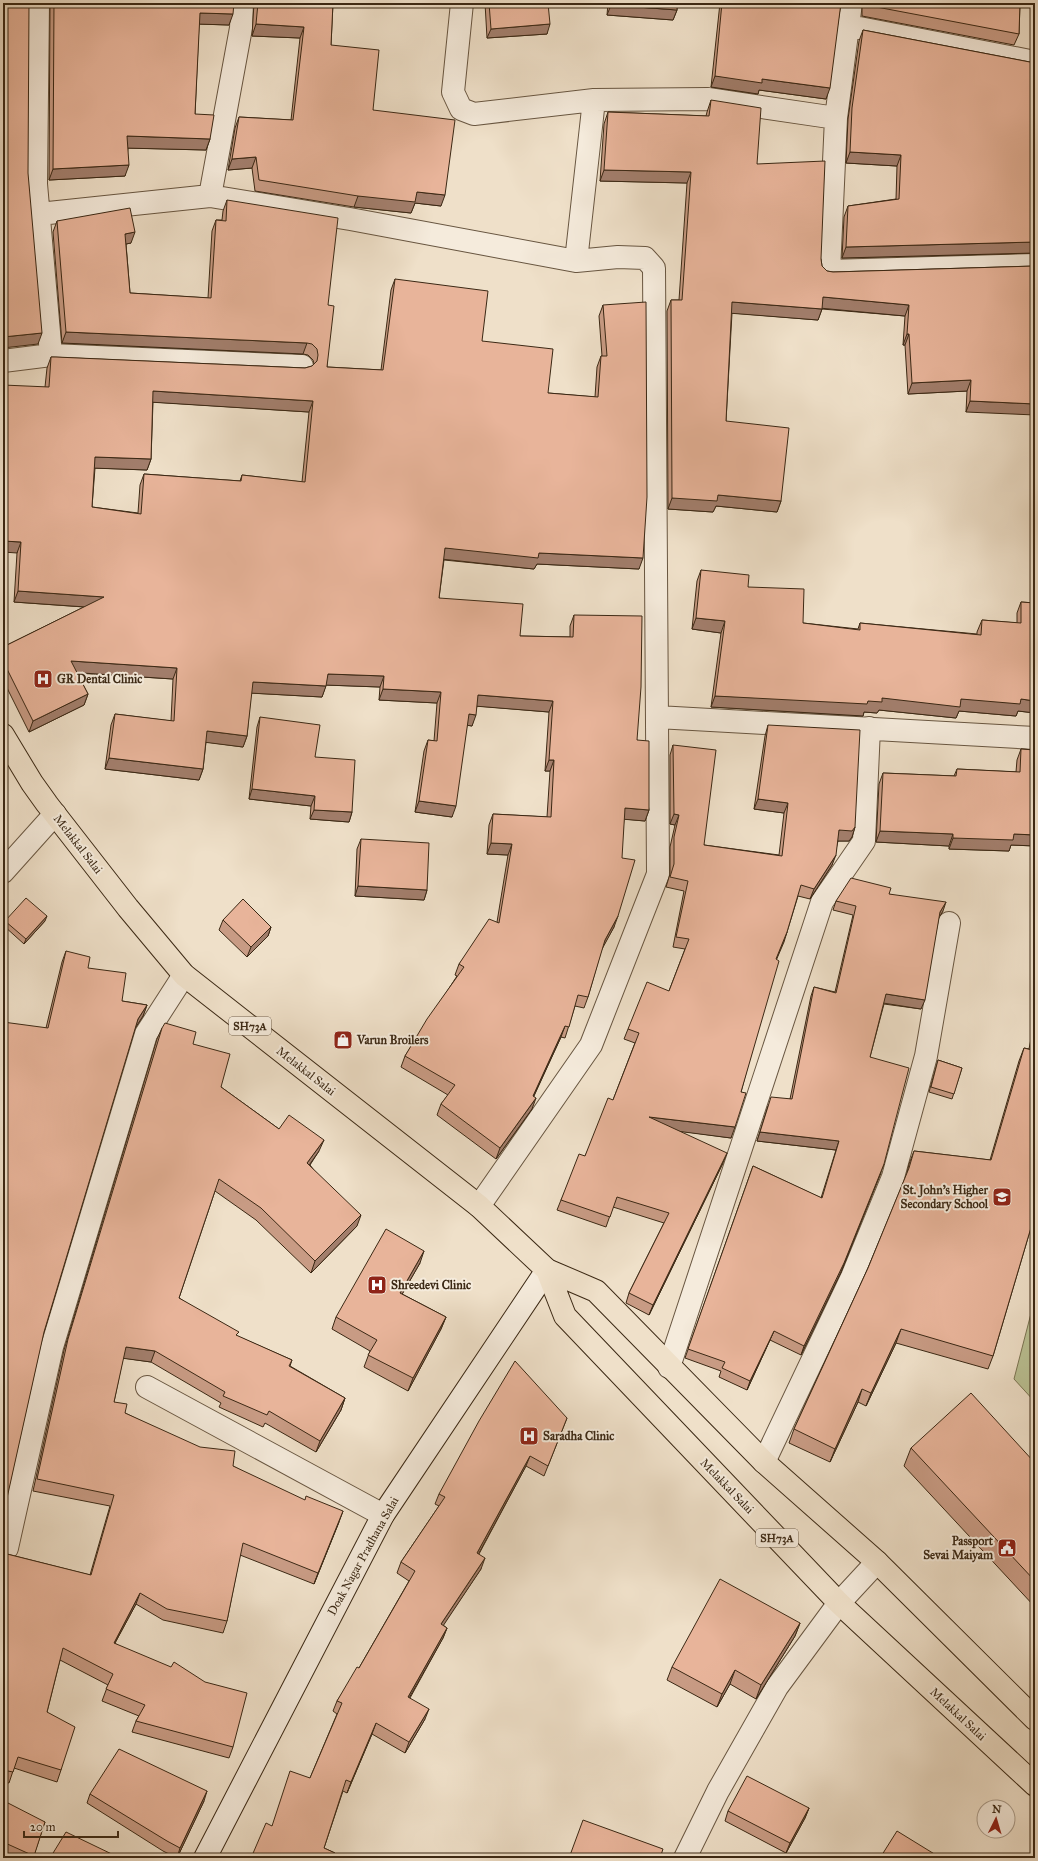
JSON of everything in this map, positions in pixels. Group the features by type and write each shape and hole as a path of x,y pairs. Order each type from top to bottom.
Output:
{"main road":[{"name":"Melakkal Salai","path":"3,735 32,783 55,814 128,908 184,975 479,1206 547,1270 596,1292 764,1462 877,1562 1035,1719"},
{"name":"Melakkal Salai","path":"547,1270 565,1316 839,1603 1035,1785"}],"street":[{"path":"38,3 36,184 51,355"},
{"path":"210,196 241,28 242,3"},
{"path":"462,3 453,92 461,109 474,114 594,100 708,99 836,118"},
{"path":"851,3 836,118 829,271 1035,265"},
{"path":"849,26 1035,62"},
{"path":"576,261 594,100"},
{"path":"39,214 210,196 350,218 576,261 618,257 645,258 654,268 658,874 591,1045 479,1206"},
{"path":"3,361 51,355 302,366"},
{"path":"657,717 1035,738"},
{"path":"668,1366 822,902 864,841 869,728"},
{"path":"3,872 55,814"},
{"path":"764,1462 852,1277 893,1177 926,1056 949,923"},
{"path":"7,1548 52,1347 146,1034 184,975"},
{"name":"Doak Nagar Pradhana Salai","path":"205,1858 383,1515 547,1270"},
{"path":"146,1388 383,1515"},
{"path":"685,1858 718,1791 777,1687 839,1603 877,1562"}],"green space":[{"path":"1035,1298 1035,1402 1014,1379"}],"building":[{"path":"3,3 29,3 28,173 42,333 3,337"},
{"path":"54,3 234,3 233,14 200,13 195,114 214,115 210,139 127,136 129,165 53,169"},
{"path":"258,3 333,3 331,45 379,50 373,110 455,120 445,195 417,192 415,202 358,196 259,180 256,157 232,159 239,117 293,120 304,27 256,24"},
{"path":"489,3 548,3 550,24 491,29"},
{"path":"611,3 677,3 677,10 611,5"},
{"path":"722,3 841,3 830,88 762,79 762,83 715,76"},
{"path":"866,3 1020,3 1019,34 866,5"},
{"path":"863,30 1035,63 1035,242 846,247 848,206 899,199 901,155 850,152 852,108"},
{"path":"711,100 761,108 757,164 825,161 821,259 822,266 827,271 1035,266 1035,404 970,401 971,380 912,383 909,334 907,334 909,305 823,297 822,309 732,302 726,421 789,428 781,501 718,495 717,501 672,498 671,300 682,300 691,172 604,170 608,112 709,116"},
{"path":"227,200 338,218 328,305 334,306 327,367 383,370 395,279 488,291 482,341 553,349 548,393 598,397 601,356 607,356 603,305 646,302 647,497 643,558 539,553 538,558 445,548 439,598 523,604 520,636 573,637 574,615 642,616 641,687 637,740 649,741 649,810 625,808 622,858 635,860 618,916 605,940 588,997 578,995 569,1027 565,1026 533,1096 536,1098 500,1148 441,1104 455,1085 405,1056 427,1019 464,967 459,964 489,919 499,923 512,844 491,843 493,814 551,817 554,760 549,760 553,701 478,695 476,715 469,714 456,806 419,801 428,740 437,741 441,692 383,689 384,676 328,674 326,686 253,682 247,736 207,731 203,769 109,758 115,714 174,721 177,668 71,661 88,694 33,721 3,661 3,647 104,597 18,591 21,542 3,541 3,385 49,387 51,357 305,368 312,366 317,361 318,355 317,349 312,344 307,343 66,332 57,221 130,208 135,232 125,234 130,293 211,298 216,220 226,221","holes":["153,391 313,401 305,482 242,475 241,481 144,474 141,514 92,507 95,457 151,459"]},
{"path":"701,570 749,575 748,587 804,589 803,623 860,630 860,623 981,635 982,620 1021,623 1021,602 1035,603 1035,701 1021,699 1020,704 961,699 960,707 882,698 882,702 868,701 867,704 715,696 725,621 696,618"},
{"path":"260,717 320,725 315,757 355,760 352,812 314,810 315,796 252,789"},
{"path":"768,725 860,730 855,827 852,831 839,830 836,855 814,889 801,885 787,932 776,959 779,961 741,1092 746,1093 735,1127 649,1117 727,1153 653,1305 629,1293 669,1213 617,1197 610,1217 561,1200 579,1154 585,1156 608,1098 613,1100 639,1033 628,1029 647,982 669,991 689,939 676,937 688,881 670,877 674,864 674,837 679,815 674,814 673,745 716,750 704,845 782,856 788,803 758,799"},
{"path":"1021,749 1035,750 1035,835 1014,834 1013,840 953,838 953,834 880,831 883,773 956,776 957,769 1020,772"},
{"path":"361,839 429,843 427,890 358,886"},
{"path":"851,878 891,888 889,894 946,902 940,912 925,1000 886,994 870,1057 909,1068 884,1164 844,1263 804,1346 774,1331 750,1381 722,1368 725,1362 688,1349 753,1166 822,1198 839,1141 760,1132 771,1097 792,1099 814,987 836,993 856,906 836,901"},
{"path":"26,898 47,916 26,939 5,921"},
{"path":"243,899 271,927 251,947 223,920"},
{"path":"66,951 90,957 88,968 126,973 122,1001 147,1005 138,1019 44,1332 3,1516 3,1022 48,1028"},
{"path":"165,1023 196,1032 193,1044 230,1054 221,1087 279,1129 289,1115 324,1140 307,1163 361,1215 315,1261 261,1208 219,1179 179,1298 239,1332 236,1335 292,1360 289,1366 345,1398 320,1441 269,1411 267,1415 223,1396 225,1392 155,1351 126,1347 114,1402 127,1404 125,1413 200,1447 235,1451 233,1466 305,1500 306,1496 343,1511 318,1573 243,1543 227,1621 167,1609 140,1593 114,1643 171,1667 174,1662 205,1682 247,1693 233,1747 136,1721 145,1705 106,1689 113,1674 63,1648 47,1712 75,1727 61,1770 18,1757 13,1772 3,1770 3,1553 91,1575 114,1495 37,1479 68,1339 162,1028"},
{"path":"1035,1031 1035,1214 993,1356 901,1329 871,1393 862,1389 835,1449 794,1429 868,1268 909,1168 914,1151 991,1160 1024,1048 1032,1050"},
{"path":"938,1060 962,1068 954,1094 931,1087"},
{"path":"386,1229 424,1251 400,1293 446,1317 413,1378 368,1355 377,1340 336,1317"},
{"path":"515,1361 567,1418 548,1466 530,1456 477,1553 485,1558 441,1624 447,1628 408,1697 429,1709 409,1742 376,1723 351,1782 346,1780 324,1848 335,1853 332,1858 251,1858 266,1823 272,1826 290,1771 310,1778 342,1703 337,1701 357,1667 359,1668 415,1571 401,1562 445,1497 439,1494 479,1421"},
{"name":"Passport Sevai Maiyam","path":"971,1393 1035,1463 1035,1581 911,1448"},
{"path":"720,1579 800,1623 761,1685 735,1670 722,1694 672,1667"},
{"path":"119,1749 207,1791 180,1848 90,1794"},
{"path":"747,1776 809,1808 790,1843 728,1811"},
{"path":"8,1803 45,1822 34,1856 3,1842 3,1813"},
{"path":"583,1820 663,1849 660,1858 569,1858"},
{"path":"897,1831 936,1855 933,1858 880,1858"},
{"path":"66,1832 120,1858 50,1858"}],"place":[{"name":"GR Dental Clinic","path":"43,679"},
{"name":"Varun Broilers","path":"343,1040"},
{"name":"St. John's Higher Secondary School","path":"1002,1197"},
{"name":"Shreedevi Clinic","path":"377,1285"},
{"name":"Saradha Clinic","path":"529,1436"},
{"name":"Passport Sevai Maiyam","path":"1007,1548"}]}
